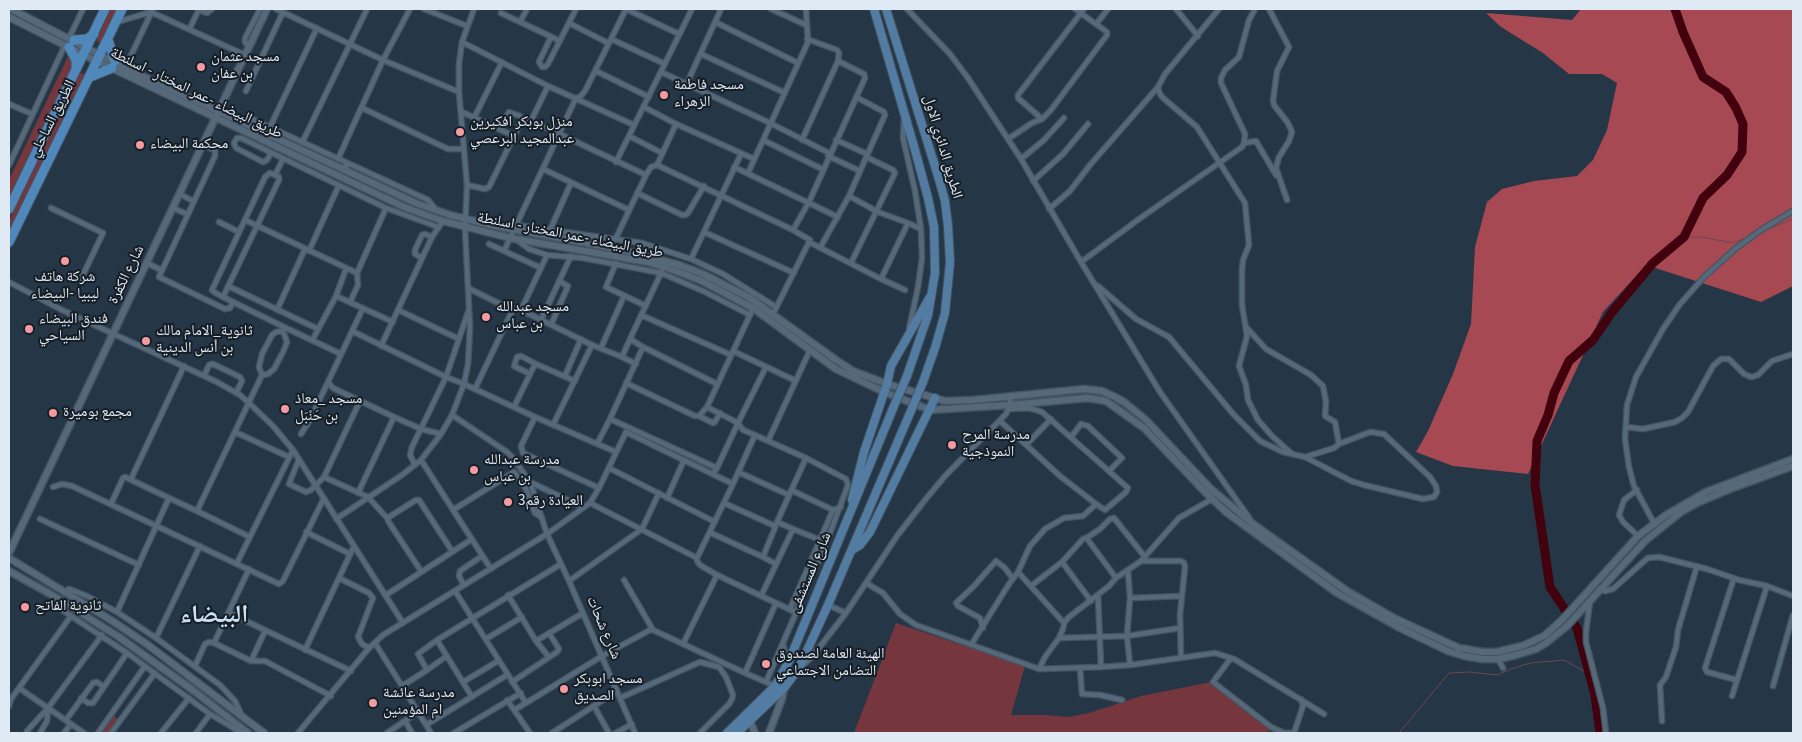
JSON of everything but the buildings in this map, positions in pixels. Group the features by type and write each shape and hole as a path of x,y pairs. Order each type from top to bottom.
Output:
{"highway":[{"path":"9,209 105,9"},
{"name":"الطريق الساحلي","path":"9,242 122,9"},
{"path":"76,70 76,60 69,43 87,39 94,34"},
{"path":"90,77 113,65 108,40"}],"main road":[{"name":"طريق البيضاء -عمر المختار - اسلنطة","path":"12,9 69,43"},
{"name":"شارع الكفرة","path":"9,552 267,9"},
{"name":"الطريق الدائري الاول","path":"874,9 905,113 934,227 935,273 928,315 920,342 894,406"},
{"name":"الطريق الدائري الاول","path":"886,9 938,176 948,226 950,262 945,313 935,348 910,413"},
{"name":"طريق البيضاء -عمر المختار - اسلنطة","path":"9,17 69,43 217,114 241,122 398,196 465,218 623,250 679,265 734,289 853,371 887,384 935,398 959,401 1084,389 1102,391 1124,402 1146,420 1211,489 1334,586"},
{"name":"طريق البيضاء -عمر المختار - اسلنطة","path":"113,65 125,68 217,114 265,141 404,207 443,222 514,239 619,256 702,281 753,308 768,313 810,350 836,369 884,392 930,410 1010,407 1087,398 1106,401 1144,428 1212,499 1238,521 1334,586 1420,638 1464,656 1482,659 1498,658 1536,649 1567,626 1590,600 1597,587 1638,536 1699,502 1793,466"},
{"path":"262,149 265,141"},
{"path":"344,170 347,164"},
{"path":"850,516 856,480 892,366 931,295"},
{"path":"852,550 860,546 870,532 935,398"},
{"name":"شارع المستشفى","path":"727,733 775,686 789,661 894,406"},
{"name":"شارع المستشفى","path":"736,733 750,722 784,688 799,668 910,413"},
{"name":"طريق البيضاء -عمر المختار - اسلنطة","path":"1392,620 1459,648 1497,652 1522,646 1544,636 1634,552 1656,527 1690,500 1706,492 1793,459"},
{"path":"9,558 66,591 148,645 264,733"},
{"path":"9,571 52,595 119,637 248,733"},
{"path":"824,576 838,582"},
{"path":"769,733 780,706 784,688"},
{"path":"752,710 750,722 755,733"}],"street":[{"path":"9,165 84,9"},
{"path":"190,28 199,9 207,13 212,9"},
{"path":"249,47 245,42 245,38 260,9"},
{"path":"276,9 382,60 459,92"},
{"path":"302,142 367,9"},
{"path":"338,159 382,60 410,9"},
{"path":"424,9 467,26"},
{"path":"336,519 421,460 441,434 452,415 464,384 470,347 465,228 467,185 459,92 459,64 462,42 474,9"},
{"path":"520,22 526,9"},
{"path":"551,37 539,62 542,67 548,66 576,9"},
{"path":"504,251 514,239 515,228 576,98 582,96 626,9 679,34"},
{"path":"616,162 692,9"},
{"path":"686,83 721,9"},
{"path":"771,9 806,25"},
{"path":"748,173 808,42 806,9"},
{"path":"907,9 950,54 1008,139 1160,392 1253,524"},
{"path":"1008,139 1032,123 1042,119 1051,110 1107,35 1107,32 1083,11 1075,9"},
{"path":"1096,23 1108,9"},
{"path":"1178,9 1198,36"},
{"path":"1049,208 1070,191 1090,165 1158,87 1165,74 1219,9"},
{"path":"1081,262 1139,218 1242,147 1245,134 1221,83 1221,78 1225,70 1238,57 1254,9"},
{"path":"1269,9 1289,48 1278,67 1273,101 1292,132 1277,162 1278,178"},
{"path":"116,22 152,10 245,55"},
{"path":"125,68 152,10"},
{"path":"1042,119 1018,98 1018,95 1083,11"},
{"path":"246,91 284,12"},
{"path":"501,13 560,41"},
{"path":"715,22 798,63"},
{"path":"569,23 665,64"},
{"path":"270,128 317,28"},
{"path":"802,140 838,61 839,53 837,50 807,39"},
{"path":"462,42 548,86 634,125"},
{"path":"701,54 785,92"},
{"path":"793,230 809,202 822,169 864,81 864,74 838,61"},
{"path":"474,118 502,62"},
{"path":"596,71 649,97"},
{"path":"661,72 770,123 860,171"},
{"path":"531,121 548,86"},
{"path":"1158,87 1162,97 1197,127 1245,203 1249,245 1243,260 1242,305 1247,336 1239,366 1246,385 1248,400 1258,420 1272,436 1294,455"},
{"path":"820,248 849,196 885,113 856,97"},
{"path":"9,104 32,114"},
{"path":"644,107 676,124 754,159"},
{"path":"362,108 448,149 464,149"},
{"path":"462,112 514,136"},
{"path":"500,129 509,112 518,115 522,120"},
{"path":"905,113 903,138 916,190 921,229 922,258 908,336"},
{"path":"241,122 250,118 428,200 436,210"},
{"path":"1021,159 1044,140 1064,118"},
{"path":"522,120 531,121 646,175"},
{"path":"467,185 485,189 489,187 522,120"},
{"path":"616,238 646,175 652,166 657,164 676,124"},
{"path":"1033,181 1063,154 1088,124"},
{"path":"629,136 662,153"},
{"path":"271,153 267,160 263,162 236,148 234,145 236,139 239,138 340,185 386,208 438,227"},
{"path":"763,140 822,169"},
{"path":"836,140 893,170 895,174 878,212 851,263"},
{"path":"1244,143 1256,141 1278,178 1287,200"},
{"path":"202,145 215,150 216,153 158,275 160,279 225,309 230,308 233,302"},
{"path":"691,258 741,154"},
{"path":"275,175 283,159"},
{"path":"657,164 793,230 820,248 905,290"},
{"path":"734,167 838,217"},
{"path":"543,169 629,210"},
{"path":"223,297 279,180 279,177 275,175 270,173 266,175 212,287 214,292 223,297 233,302 283,329 313,339 341,354"},
{"path":"550,230 571,183"},
{"path":"276,310 340,185"},
{"path":"637,193 685,215 704,186"},
{"path":"180,194 193,201"},
{"path":"849,196 878,212 921,229"},
{"path":"50,208 103,233 80,281"},
{"path":"173,208 187,214"},
{"path":"350,302 358,285 358,273 386,208"},
{"path":"1656,527 1637,490 1629,468 1625,439 1627,405 1636,377 1648,353 1680,304 1704,277 1735,249 1761,230 1793,211"},
{"path":"244,220 358,273"},
{"path":"219,222 239,232"},
{"path":"381,346 432,237 443,222"},
{"path":"881,279 908,223"},
{"path":"515,228 550,230 642,243 691,258 737,281 776,307"},
{"path":"704,232 794,273"},
{"path":"422,258 415,254 414,250 422,235 425,234 432,237"},
{"path":"514,239 529,249 547,255 571,256 662,270 750,315"},
{"path":"768,313 776,307 809,242"},
{"path":"489,244 541,268"},
{"path":"521,310 547,255"},
{"path":"541,320 571,256"},
{"path":"146,263 161,270"},
{"path":"616,263 606,287 646,306"},
{"path":"313,339 336,296 346,269"},
{"path":"622,357 662,270"},
{"path":"552,325 568,286 559,281"},
{"path":"9,282 62,310 204,376 236,393 249,403 273,426 293,450 403,623"},
{"path":"1095,284 1136,319 1169,337 1234,415 1260,441 1270,447 1305,457 1351,481 1364,485 1424,499 1434,497 1437,492 1436,486 1430,478 1384,434 1370,432 1305,457"},
{"path":"228,286 318,329"},
{"path":"468,288 512,310 517,308 592,345 636,364"},
{"path":"336,296 392,322"},
{"path":"601,348 624,296"},
{"path":"301,434 363,308"},
{"path":"415,465 410,455 412,447 446,377 469,308"},
{"path":"699,416 706,407 753,308"},
{"path":"398,310 460,339"},
{"path":"475,388 512,310"},
{"path":"641,315 796,381"},
{"path":"1246,327 1266,349 1311,375 1323,386 1326,402 1325,416 1335,422 1339,444"},
{"path":"262,375 268,374 274,369 283,352 287,342 283,329"},
{"path":"197,512 262,375 260,361 265,349 272,336 283,329"},
{"path":"352,331 446,377 475,388 536,418 616,452"},
{"path":"565,376 581,339"},
{"path":"630,339 716,384"},
{"path":"553,425 592,345"},
{"path":"598,444 643,347"},
{"path":"768,441 810,350"},
{"path":"1626,427 1643,429 1675,422 1682,418 1688,412 1713,366 1720,359 1729,359 1744,374 1751,377 1758,376 1772,361 1793,354"},
{"path":"530,374 514,366 517,358 520,356 575,381"},
{"path":"204,376 209,365 213,364 240,377 242,382 236,393"},
{"path":"514,407 536,364"},
{"path":"131,479 184,366"},
{"path":"713,474 766,367"},
{"path":"328,382 333,388 394,417 421,429 441,434"},
{"path":"626,384 695,416 713,422 715,422 720,413"},
{"path":"799,668 812,657 846,613 900,533 925,500 945,476 1000,421 1010,407 1011,395"},
{"path":"299,460 289,484 306,492 316,486 324,477 360,401"},
{"path":"706,407 738,423 743,430 806,458 848,481 841,507 766,682"},
{"path":"1000,421 1060,476 1105,510 1128,490 1127,486 1042,412 1035,409 1010,407"},
{"path":"452,415 513,458 530,482 542,518"},
{"path":"358,493 394,417"},
{"path":"536,418 521,446 523,453 600,488"},
{"path":"610,419 717,468"},
{"path":"1027,444 1051,419"},
{"path":"1071,437 1081,424 1088,426 1122,458 1109,471"},
{"path":"235,432 289,457"},
{"path":"298,733 331,696 369,648 384,635 547,534 590,503 600,488 626,432 733,484"},
{"path":"697,558 711,533 755,435"},
{"path":"237,563 293,450"},
{"path":"764,557 776,524 806,458"},
{"path":"421,460 491,568"},
{"path":"666,498 684,460"},
{"path":"609,468 715,522"},
{"path":"453,510 514,472 526,489 535,513 542,518"},
{"path":"738,472 833,510 841,507"},
{"path":"111,504 125,477 250,537"},
{"path":"324,477 368,498 388,519 421,571"},
{"path":"530,482 582,507"},
{"path":"53,487 67,484 277,583 281,583 324,498"},
{"path":"1637,490 1624,500 1619,515 1623,522 1638,536"},
{"path":"569,581 642,529 659,494"},
{"path":"117,612 169,498"},
{"path":"1039,669 1045,656 1059,638 1064,629 1064,623 1069,617 1091,601 1116,578 1141,561 1179,518 1212,499"},
{"path":"388,519 416,500 419,500 452,551"},
{"path":"590,503 697,558 700,565 717,574 796,612"},
{"path":"724,503 820,540"},
{"path":"971,645 1018,572 1030,546 1045,529 1064,518 1083,516 1096,504"},
{"path":"790,609 833,510"},
{"path":"40,518 139,565"},
{"name":"شارع شحات","path":"542,518 547,534 636,733"},
{"path":"1031,586 1062,562 1082,539 1100,530 1110,519 1114,518 1145,557"},
{"path":"761,596 793,528"},
{"path":"306,532 350,554"},
{"path":"711,533 776,564"},
{"path":"1088,537 1088,540 1116,578"},
{"path":"386,595 472,539"},
{"path":"156,638 200,546"},
{"path":"305,650 354,546"},
{"path":"464,585 459,576 460,571 482,556"},
{"path":"1597,587 1608,591 1613,589 1642,563 1654,557 1697,566 1767,586 1793,596"},
{"path":"983,628 980,618 958,606 956,602 974,586 996,561 1005,568 1013,579"},
{"path":"1141,561 1181,561 1184,563 1180,628 1181,657"},
{"path":"1062,562 1091,601"},
{"path":"426,670 418,654 437,640 561,564"},
{"path":"1662,721 1660,685 1666,677 1676,648 1678,630 1697,566"},
{"path":"214,643 249,569"},
{"path":"1128,571 1130,598 1127,636 1130,665"},
{"path":"1018,572 1064,623"},
{"path":"683,644 717,574"},
{"path":"339,578 369,593 373,598 358,637 362,644 369,648"},
{"path":"1734,578 1705,668 1707,672 1737,680"},
{"path":"624,580 653,630"},
{"path":"866,583 883,593 900,614 916,625 1039,669 1130,665 1215,653 1231,658 1324,714"},
{"path":"1732,696 1767,586"},
{"path":"66,591 69,589 76,591 117,612 156,638 220,685 235,700 242,715"},
{"path":"455,591 526,703"},
{"path":"52,595 58,607 127,653 210,714 242,733"},
{"path":"1098,595 1101,667"},
{"path":"508,596 536,641 549,657"},
{"path":"1130,598 1182,596"},
{"path":"1590,600 1586,642 1606,733"},
{"path":"744,673 776,603"},
{"path":"828,605 846,613"},
{"path":"228,613 351,671"},
{"path":"536,641 583,613"},
{"path":"9,706 11,703 10,698 71,616"},
{"path":"1773,686 1793,616"},
{"path":"486,640 522,617"},
{"path":"1059,638 1127,636 1180,628"},
{"path":"514,710 602,656 647,631 653,630 775,686"},
{"path":"251,660 266,631"},
{"path":"512,682 557,652 559,649 550,633"},
{"path":"27,733 102,636"},
{"path":"437,640 472,697"},
{"path":"194,666 205,644 209,642 214,643 251,660 265,661 331,696"},
{"path":"375,643 432,733"},
{"path":"783,644 784,653 789,661"},
{"path":"81,698 88,703 93,703 127,653"},
{"path":"402,686 447,656"},
{"path":"1231,658 1213,682 1271,727 1284,733 1294,733 1303,706 1301,699"},
{"path":"1498,658 1503,668"},
{"path":"463,682 498,661"},
{"path":"620,698 700,662 719,667 726,677 733,695 732,700 700,733"},
{"path":"98,733 145,666"},
{"path":"1080,668 1082,694 1100,695 1122,700"},
{"path":"111,733 155,673"},
{"path":"426,725 507,675"},
{"path":"66,720 94,682 104,687"},
{"path":"19,688 84,733"},
{"path":"552,733 617,691"},
{"path":"454,733 521,693"},
{"path":"161,733 189,698"},
{"path":"507,700 529,731 522,733"},
{"path":"594,706 610,733"},
{"path":"40,733 47,721 48,708"},
{"path":"387,733 418,712"},
{"path":"196,733 210,714"},
{"path":"405,721 412,733"},
{"path":"64,733 71,724"},
{"path":"616,733 632,724"}],"shaded area":[{"path":"111,9 117,9 101,42 96,41"},
{"path":"1581,9 1793,9 1793,286 1761,302 1646,265 1603,312 1528,474 1453,466 1416,452 1428,431 1453,374 1471,324 1475,247 1487,202 1502,189 1534,181 1577,176 1593,160 1607,130 1617,83 1602,74 1569,74 1543,53 1501,27 1486,13 1572,20"},
{"path":"70,52 73,66 9,200 9,180"},
{"path":"80,73 86,74 9,236 9,221"},
{"path":"896,623 1025,666 1011,715 1068,717 1089,713 1141,696 1211,682 1270,730 1267,733 854,733"},
{"path":"114,716 119,720 110,733 102,733"}],"waterway":[{"path":"1600,733 1595,695 1577,628 1550,587 1535,485 1537,441 1548,415 1554,393 1569,361 1593,340 1612,312 1653,263 1684,237 1703,198 1727,175 1742,152 1743,124 1736,108 1726,92 1703,77 1675,9"},
{"path":"1764,231 1793,219"},
{"path":"1684,237 1701,237 1733,243 1746,238"},
{"path":"1399,733 1449,673 1470,672 1497,675 1530,663 1564,660 1589,674"}],"place":[{"name":"مسجد عثمان بن عفان","path":"201,67"},
{"name":"مسجد فاطمة الزهراء","path":"664,95"},
{"name":"منزل بوبكر افكيرين عبدالمجيد البرعصي","path":"460,132"},
{"name":"محكمة البيضاء","path":"140,145"},
{"name":"شركة هاتف ليبيا -البيضاء","path":"65,261"},
{"name":"مسجد عبدالله بن عباس","path":"486,317"},
{"name":"فندق البيضاء السياحي","path":"29,329"},
{"name":"ثانوية_الامام مالك بن أنس الدينية","path":"146,341"},
{"name":"مسجد _معاذ بن حَنْبَل","path":"285,409"},
{"name":"مجمع بوميرة","path":"53,413"},
{"name":"مدرسة المرح النموذجية","path":"952,445"},
{"name":"مدرسة عبدالله بن عباس","path":"474,470"},
{"name":"3العيادة رقم","path":"508,502"},
{"name":"ثانوية الفاتح","path":"25,607"},
{"name":"الهيئة العامة لصندوق التضامن الاجتماعي","path":"766,664"},
{"name":"مسجد ابوبكر الصديق","path":"564,689"},
{"name":"مدرسة عائشة ام المؤمنين","path":"373,703"}],"district":[{"name":"البيضاء","path":"214,617"}]}
